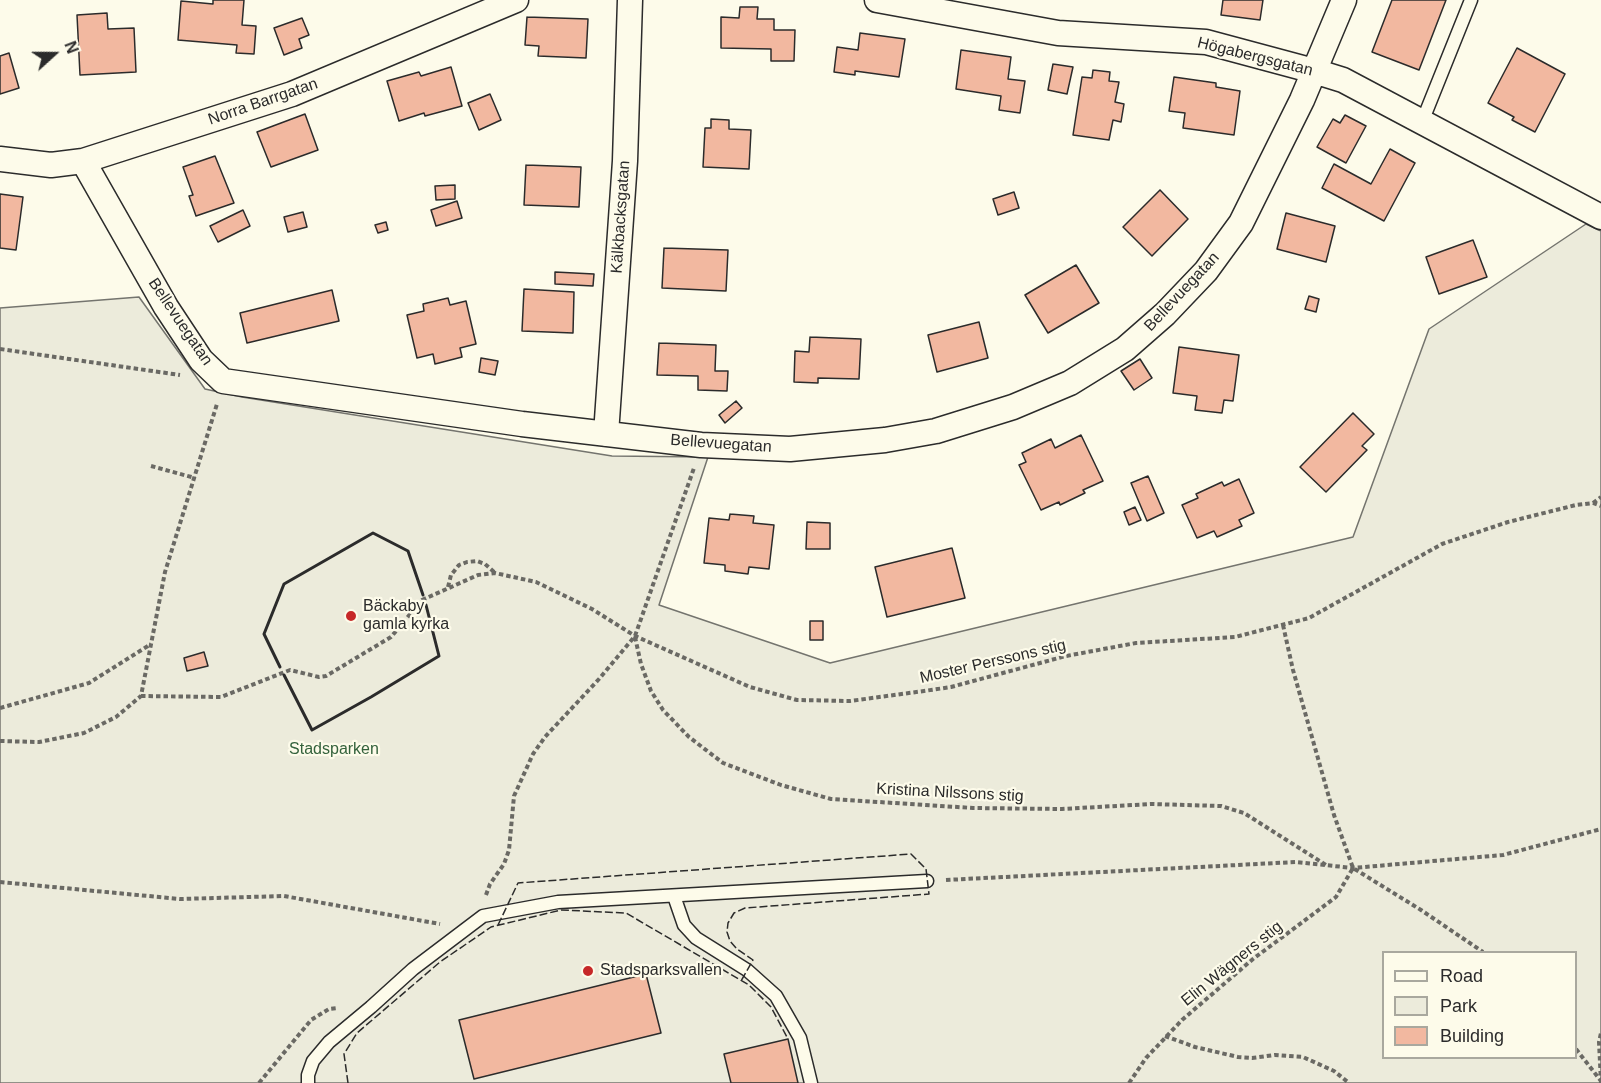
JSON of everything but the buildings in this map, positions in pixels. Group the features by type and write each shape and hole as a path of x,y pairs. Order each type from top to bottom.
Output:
{"street":[{"name":"Norra Barrgatan","path":"0,159 51,165 83,161 292,94 516,0"},
{"name":"Kälkbacksgatan","path":"606,434 625,161 630,0"},
{"name":"Högabergsgatan","path":"878,0 1058,33 1206,42 1314,71 1343,80 1601,217"},
{"name":"Bellevuegatan","path":"83,161 166,307 201,360 224,381 522,424 701,445 790,449 885,440 936,431 1013,407 1079,377 1125,349 1165,314 1206,271 1241,223 1274,159 1344,0"}],"lane":[{"path":"1422,122 1471,0"},
{"path":"308,1083 313,1061 329,1042 413,969 483,916 558,902 927,881"},
{"path":"674,896 684,925 696,938 747,970 776,996 800,1038 811,1083"}],"path":[{"path":"0,349 224,381 165,572 141,696 116,717 84,733 39,742 0,741"},
{"path":"483,916 490,884 504,864 508,850 514,796 533,754 545,737 599,679 634,636 677,520 701,445"},
{"path":"151,466 195,478"},
{"path":"1593,503 1601,497"},
{"path":"1593,503 1601,506"},
{"name":"Moster Perssons stig","path":"141,696 221,697 290,670 319,677 326,676 391,637 422,600 478,575 495,573 536,582 592,609 634,636 750,687 797,700 850,701 951,687 1066,656 1136,643 1235,637 1283,625 1309,618 1442,544 1508,522 1593,503"},
{"path":"448,587 451,575 459,565 467,562 477,561 485,564 495,573"},
{"path":"1283,625 1293,670 1334,815 1353,868 1482,951"},
{"name":"Kristina Nilssons stig","path":"634,636 651,691 663,710 689,737 723,763 781,785 831,799 973,808 1062,809 1151,804 1221,806 1244,813 1326,865"},
{"path":"0,708 89,683 151,644"},
{"path":"927,881 1296,862 1353,868 1503,855 1601,829"},
{"name":"Elin Wägners stig","path":"1129,1083 1165,1036 1253,959 1336,897 1353,868"},
{"path":"0,882 180,899 284,896 466,928"},
{"path":"1601,1033 1599,1042 1601,1082"},
{"path":"1165,1036 1195,1047 1238,1057 1252,1059 1275,1055 1303,1057 1334,1071 1349,1083"},
{"path":"1577,1052 1601,1082"}],"green space":[{"name":"Stadsparken","path":"1586,224 1601,231 1601,1083 0,1083 0,308 139,297 205,389 242,397 612,456 708,457 659,605 830,663 1353,537 1429,329"}],"fence":[{"path":"498,925 518,883 911,854 926,869 929,894 745,908 734,913 728,923 727,932 730,941 753,960 741,981"},
{"path":"348,1083 344,1054 357,1033 440,962 491,927 561,910 626,913 749,985 771,1007 788,1039"}],"wall":[{"path":"280,667 264,634 284,584 373,533 408,551 423,595"},
{"path":"284,675 312,730 439,656 426,605"}],"place":[{"name":"Bäckaby gamla kyrka","path":"351,616"},
{"name":"Stadsparksvallen","path":"588,971"}]}
